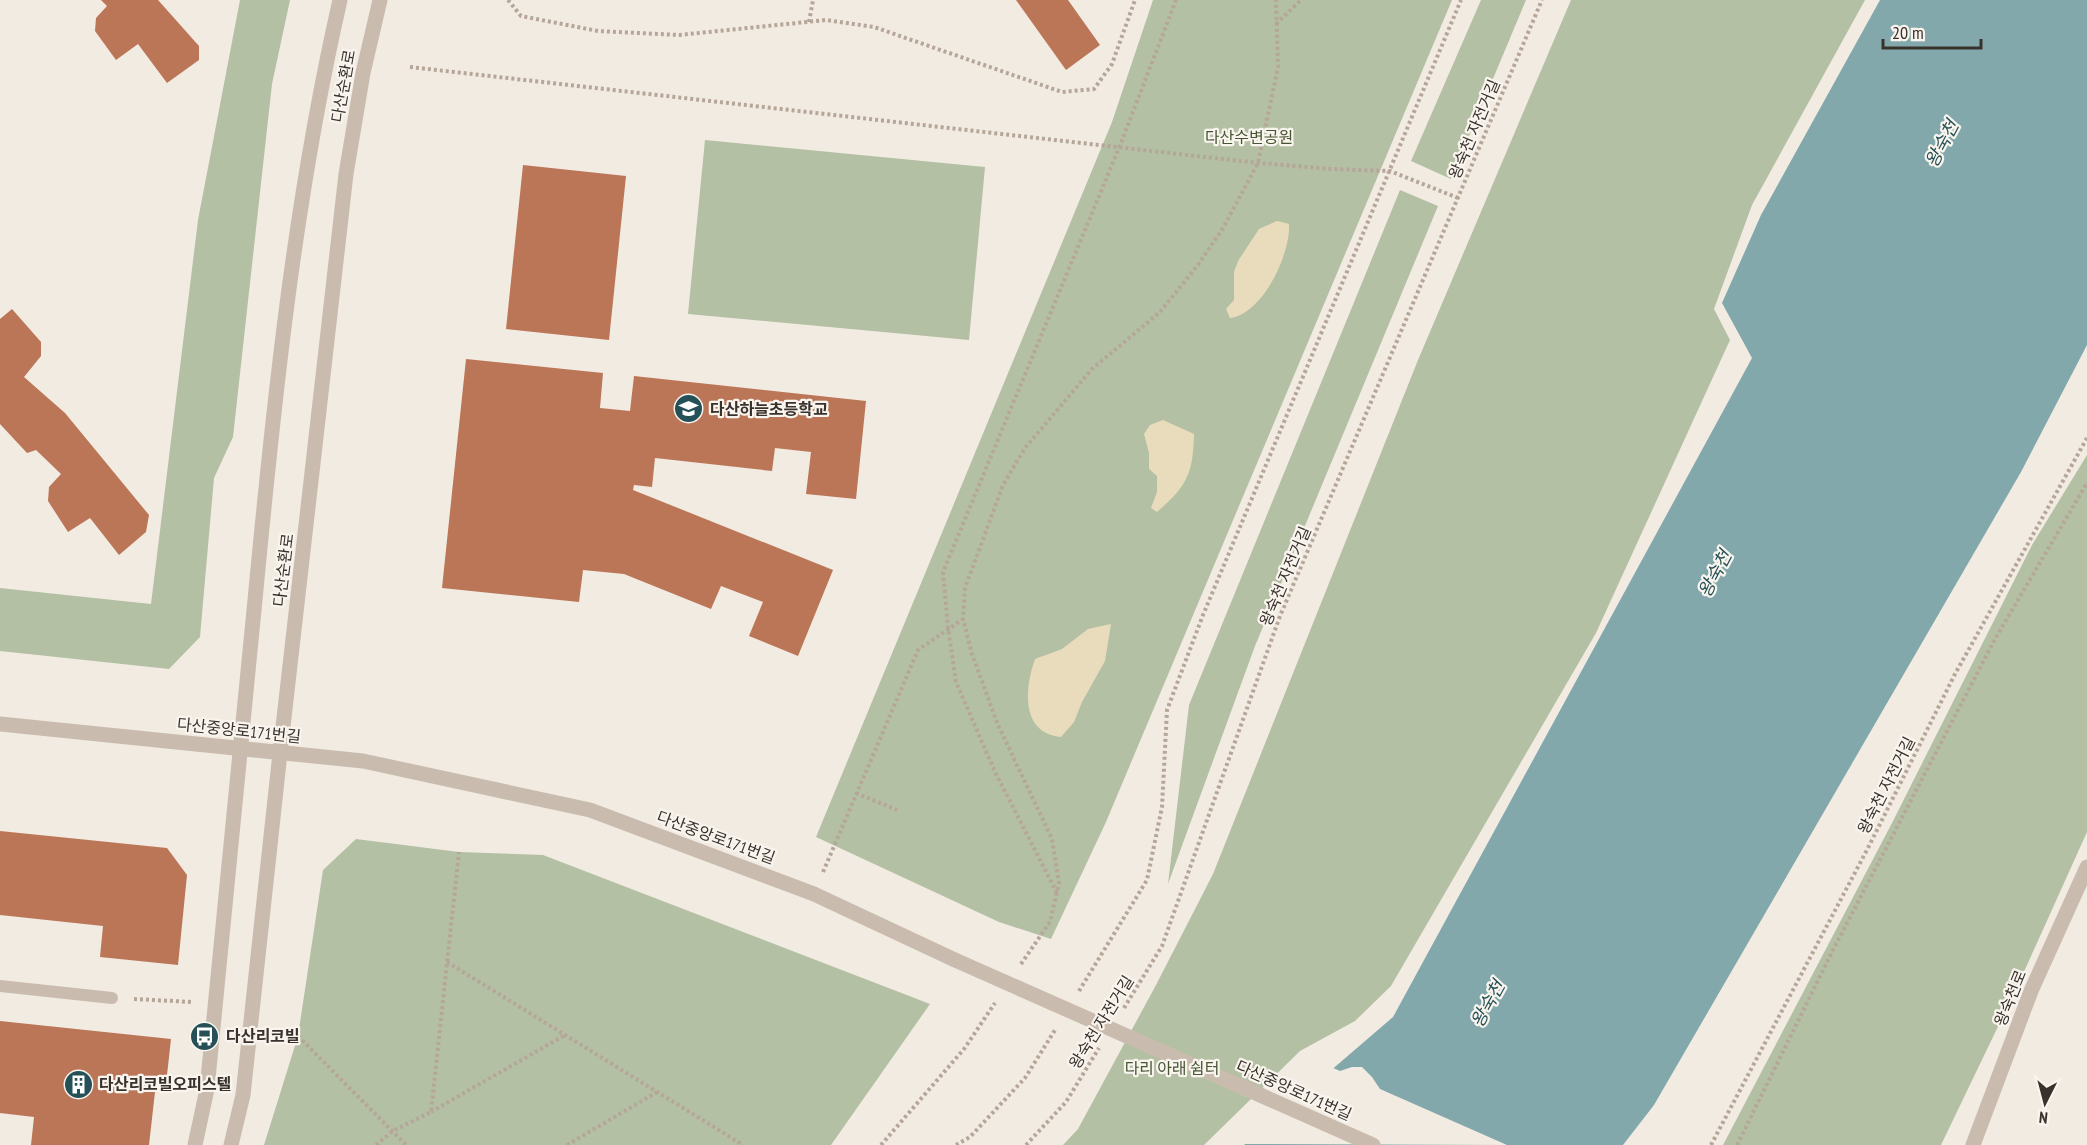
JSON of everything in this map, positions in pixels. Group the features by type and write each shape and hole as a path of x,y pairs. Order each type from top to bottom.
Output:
{"street":[{"name":"다산순환로","path":"195,1145 207,1089 272,423 309,150 324,68 340,0"},
{"name":"다산순환로","path":"231,1145 243,1095 346,174 363,73 380,0"},
{"name":"다산중앙로171번길","path":"0,724 363,761 590,810 814,894 955,960 1373,1145"},
{"name":"왕숙천로","path":"1973,1145 2031,991 2087,867"}],"lane":[{"path":"0,986 112,998"}],"path":[{"path":"508,0 521,16 598,31 679,35 826,20 874,27 1062,92 1094,88 1112,64 1135,0"},
{"path":"809,22 813,0"},
{"path":"1057,893 995,772 956,682 943,572 1119,148 1176,0"},
{"path":"1039,816 998,725 972,654 963,619 965,588 1003,485 1025,448 1092,369 1160,312 1198,266 1223,228 1258,163 1278,67 1276,0"},
{"path":"1276,24 1301,0"},
{"path":"1074,999 1147,880 1162,807 1167,710 1203,615 1461,0"},
{"name":"왕숙천 자전거길","path":"1123,1010 1162,946 1280,616 1542,0"},
{"path":"410,67 1258,163 1390,171 1458,198"},
{"name":"왕숙천 자전거길","path":"1711,1145 1868,848 1955,674 2087,438"},
{"path":"1737,1145 1833,948 1995,639 2087,483"},
{"path":"814,894 918,650 948,627 963,619"},
{"path":"856,793 897,810"},
{"path":"431,1112 459,852"},
{"path":"447,962 743,1145"},
{"path":"112,998 202,1002"},
{"path":"956,1145 970,1137 1026,1078 1056,1029"},
{"path":"376,1145 393,1131 431,1112 565,1035"},
{"path":"298,1036 406,1145"},
{"name":"왕숙천 자전거길","path":"1026,1145 1066,1102 1100,1047"},
{"path":"567,1145 657,1092"}],"green space":[{"path":"240,0 290,0 272,84 233,437 214,478 200,637 169,669 0,651 0,588 151,604 198,220"},
{"name":"다산수변공원","path":"1153,0 1452,0 1106,822 1051,939 999,922 816,837 1112,122"},
{"path":"1481,0 1526,0 1451,179 1411,161"},
{"name":"다리 아래 쉼터","path":"1571,0 1865,0 1752,205 1714,309 1730,340 1596,633 1391,986 1355,1021 1300,1051 1204,1145 1063,1145 1078,1129 1213,874 1418,360"},
{"path":"705,140 985,167 969,340 688,314"},
{"path":"1400,190 1438,206 1255,646 1168,884 1189,705"},
{"path":"2087,455 2087,832 2018,985 1941,1145 1723,1145 1892,823 2032,545"},
{"path":"356,839 459,852 543,855 930,1004 831,1145 264,1145 298,1036 323,870"}],"sand":[{"path":"1277,221 1289,224 1285,250 1273,280 1253,306 1242,314 1230,318 1226,309 1234,300 1234,272 1238,261 1259,229"},
{"path":"1163,420 1194,434 1192,459 1186,478 1182,486 1157,512 1151,508 1157,492 1157,476 1149,469 1149,453 1144,434 1150,425"},
{"path":"1111,624 1105,661 1082,702 1074,722 1061,737 1048,734 1038,727 1029,707 1029,682 1035,659 1062,649 1088,629"}],"water":[{"name":"왕숙천","path":"1880,0 2087,0 2087,345 2021,472 1654,1105 1623,1145 1244,1145 1393,1017 1752,358 1722,303 1761,215"}],"pier":[{"path":"1331,1067 1340,1071 1362,1067 1380,1089 1507,1145 1242,1144"}],"building":[{"path":"101,0 158,0 199,46 199,60 167,83 138,44 116,60 95,31 96,18 107,6"},
{"path":"1016,0 1068,0 1100,45 1066,70"},
{"path":"523,165 626,176 609,340 506,329"},
{"path":"12,309 41,342 41,356 24,377 65,413 149,515 146,532 119,555 90,518 68,532 48,501 49,487 61,474 36,450 27,453 0,424 0,319"},
{"path":"466,359 603,373 600,408 630,411 634,376 866,401 856,499 806,494 811,452 775,448 772,471 655,458 652,487 634,485 633,490 833,570 798,656 749,636 763,602 721,586 711,609 624,574 583,570 579,602 442,588"},
{"path":"0,831 167,848 187,875 178,965 100,957 103,926 0,915"},
{"name":"다산리코빌오피스텔","path":"0,1021 171,1039 166,1084 156,1083 149,1145 31,1145 34,1117 0,1113"}],"place":[{"name":"다산하늘초등학교","path":"689,409"},
{"name":"다산리코빌","path":"205,1036"},
{"name":"다산리코빌오피스텔","path":"78,1084"}]}
